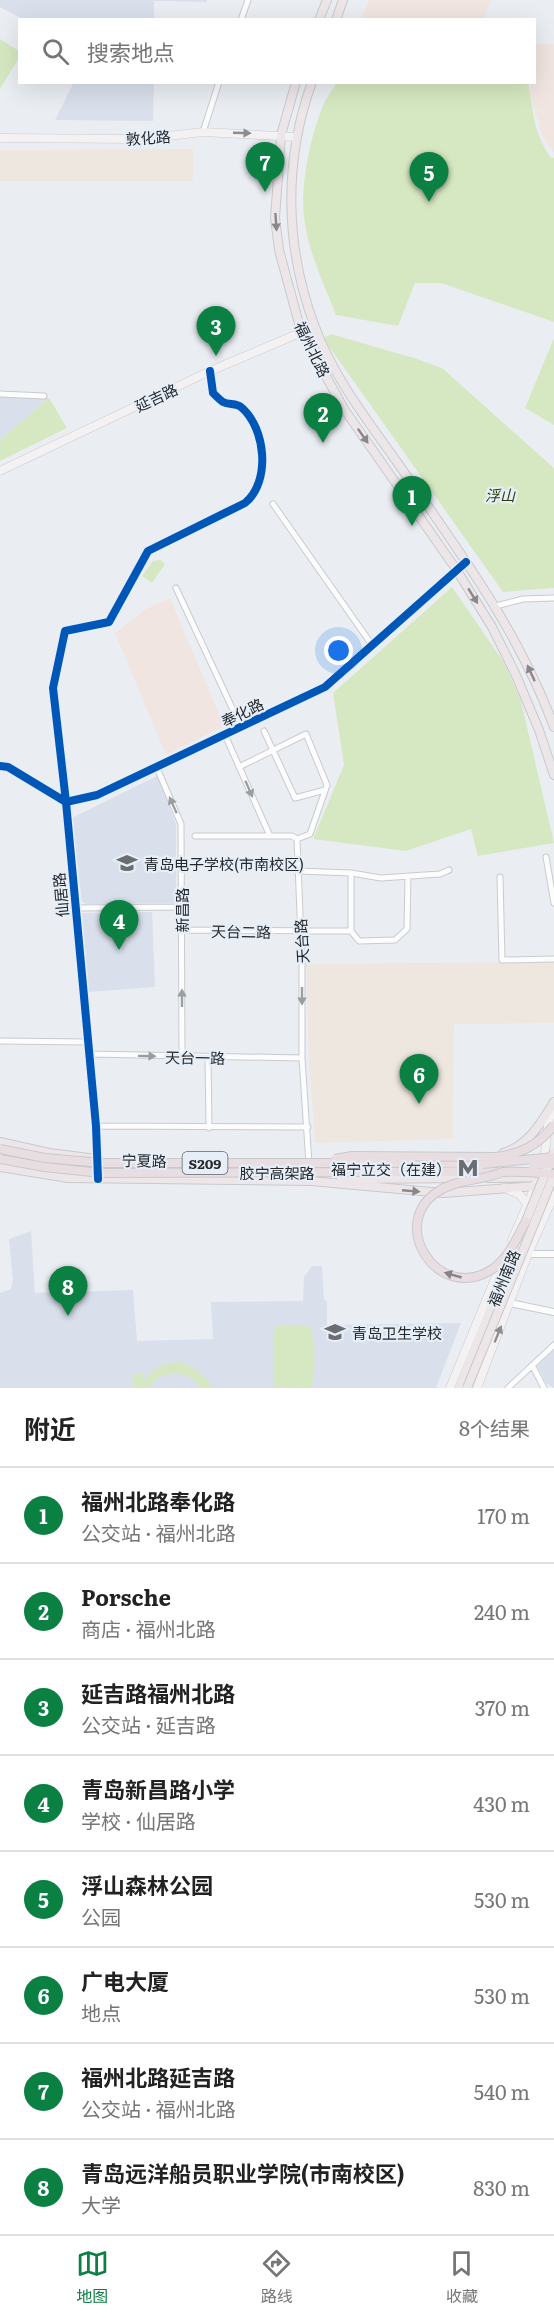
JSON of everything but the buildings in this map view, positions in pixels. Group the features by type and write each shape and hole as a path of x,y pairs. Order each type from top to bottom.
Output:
{"highway":[{"path":"298,1163 352,1156 495,1157 510,1155 526,1150 544,1137 554,1125"},
{"name":"胶宁高架路","path":"0,1149 45,1158 102,1163 483,1164 552,1167"},
{"name":"胶宁高架路","path":"0,1159 44,1167 102,1173 502,1172 552,1167"},
{"path":"502,1172 446,1187 432,1196 426,1203 419,1220 418,1236 423,1252 434,1266 452,1276 460,1278 483,1274 493,1269 506,1255 526,1221"}],"main road":[{"path":"321,18 327,0"},
{"path":"337,18 343,0"},
{"name":"福州北路","path":"295,84 281,135 275,218 279,250 301,332 344,409 456,569 492,627 515,673 539,730 554,775"},
{"name":"福州北路","path":"311,84 296,137 291,219 294,250 314,327 355,402 496,606 530,670 554,727"},
{"name":"敦化路","path":"0,138 141,139 203,132 296,137"},
{"name":"延吉路","path":"0,471 210,371 314,327"},
{"path":"470,1161 507,1152 517,1147 531,1136 554,1103"},
{"path":"552,1167 548,1125 554,1103"},
{"name":"宁夏路","path":"0,1142 49,1153 97,1159 470,1161"},
{"path":"450,1388 537,1181 552,1167 554,1152"},
{"path":"470,1161 552,1167"},
{"name":"宁夏路","path":"0,1167 68,1178 537,1181 554,1187"},
{"name":"宁夏路","path":"311,1181 443,1194 505,1188 537,1181 552,1167"},
{"name":"福州南路","path":"459,1388 526,1221 552,1167"},
{"name":"福州南路","path":"467,1388 552,1167"},
{"path":"505,1188 520,1195 528,1205"},
{"path":"477,1388 528,1254 554,1195"}],"street":[{"path":"242,18 248,0"},
{"path":"203,132 218,84"},
{"name":"仙居路","path":"98,1179 96,1126 53,688 65,631 109,622 148,551 245,503 254,496 261,469 262,445 258,428 240,406 223,402 213,393 210,371"},
{"path":"0,394 44,396"},
{"path":"273,504 372,645"},
{"name":"奉化路","path":"66,802 97,795 325,687 466,562"},
{"path":"176,588 241,727"},
{"path":"496,606 523,599 554,598"},
{"path":"264,731 295,798 325,790"},
{"path":"195,836 292,836 297,839 310,834 327,785 306,734 239,766"},
{"path":"225,735 270,836"},
{"path":"0,766 8,767 66,802"},
{"name":"新昌路","path":"157,768 181,824 182,1057"},
{"name":"天台路","path":"297,839 302,963 302,1058 311,1181"},
{"path":"546,857 554,903"},
{"path":"298,871 351,873 381,878 440,874 449,870"},
{"path":"351,873 351,931 359,941 395,940 407,929 408,876"},
{"path":"500,877 502,960 554,959"},
{"path":"75,908 182,907"},
{"name":"天台二路","path":"182,930 351,931"},
{"path":"0,1041 87,1042"},
{"name":"天台一路","path":"88,1054 302,1058"},
{"path":"208,1057 209,1128"},
{"path":"96,1126 308,1127"},
{"path":"528,1254 554,1254"},
{"path":"510,1303 554,1312"},
{"path":"508,1388 554,1345"},
{"path":"532,1365 544,1388"}],"shaded area":[{"path":"0,0 207,0 207,2 154,1 154,18 20,18 0,7"},
{"path":"369,0 491,0 484,18 361,18"},
{"path":"536,44 554,44 554,153 542,135 530,94 531,84 536,84"},
{"path":"73,84 154,84 153,121 55,120"},
{"path":"193,149 193,181 0,181 0,150"},
{"path":"0,397 49,398 0,440"},
{"path":"170,598 224,726 166,755 115,633 146,609"},
{"name":"青岛电子学校(市南校区)","path":"157,776 176,824 176,903 87,904 82,902 72,818"},
{"path":"152,912 155,987 89,992 82,913"},
{"path":"554,962 554,1023 454,1024 453,1139 315,1143 306,964"},
{"path":"31,1231 35,1293 133,1290 137,1341 213,1339 211,1302 303,1301 304,1277 312,1266 322,1266 324,1300 327,1301 327,1325 461,1323 436,1388 0,1388 0,1293 11,1289 13,1280 9,1239"},
{"path":"554,1350 554,1388 546,1383 537,1366"}],"green space":[{"path":"0,39 18,50 18,59 0,89"},
{"path":"336,84 528,84 537,130 551,158 554,158 554,322 441,283 415,283 398,326 336,315 310,247 303,211 306,167 313,137 326,100"},
{"name":"浮山","path":"331,334 442,368 554,468 554,588 503,592 323,338"},
{"path":"554,338 554,425 525,408"},
{"path":"49,398 67,428 0,461 0,440"},
{"path":"160,560 165,564 152,583 142,576 153,561"},
{"path":"452,587 505,664 521,701 554,843 478,856 471,829 406,851 313,839 344,765 333,693"},
{"path":"309,1325 313,1338 314,1356 311,1388 276,1388 274,1383 274,1333 276,1326"},
{"path":"181,1362 199,1372 212,1388 201,1388 190,1377 175,1373 160,1377 149,1388 134,1388 134,1374 143,1374 144,1381 151,1372 160,1367"}],"cycle path":[{"path":"98,1179 96,1126 53,688 65,631 109,622 148,551 245,503 259,482 262,455 256,428 241,407 223,402 213,393 210,371"},
{"path":"0,766 8,767 66,802 97,795 325,687 466,562"}],"place":[{"name":"福州北路延吉路","path":"265,192"},
{"name":"浮山森林公园","path":"429,202"},
{"name":"延吉路福州北路","path":"216,356"},
{"name":"Porsche","path":"323,443"},
{"name":"福州北路奉化路","path":"412,526"},
{"name":"青岛电子学校(市南校区)","path":"127,863"},
{"name":"青岛新昌路小学","path":"119,950"},
{"name":"广电大厦","path":"419,1104"},
{"name":"福宁立交（在建）","path":"468,1168"},
{"name":"青岛远洋船员职业学院(市南校区)","path":"68,1316"},
{"name":"青岛卫生学校","path":"335,1332"}]}
